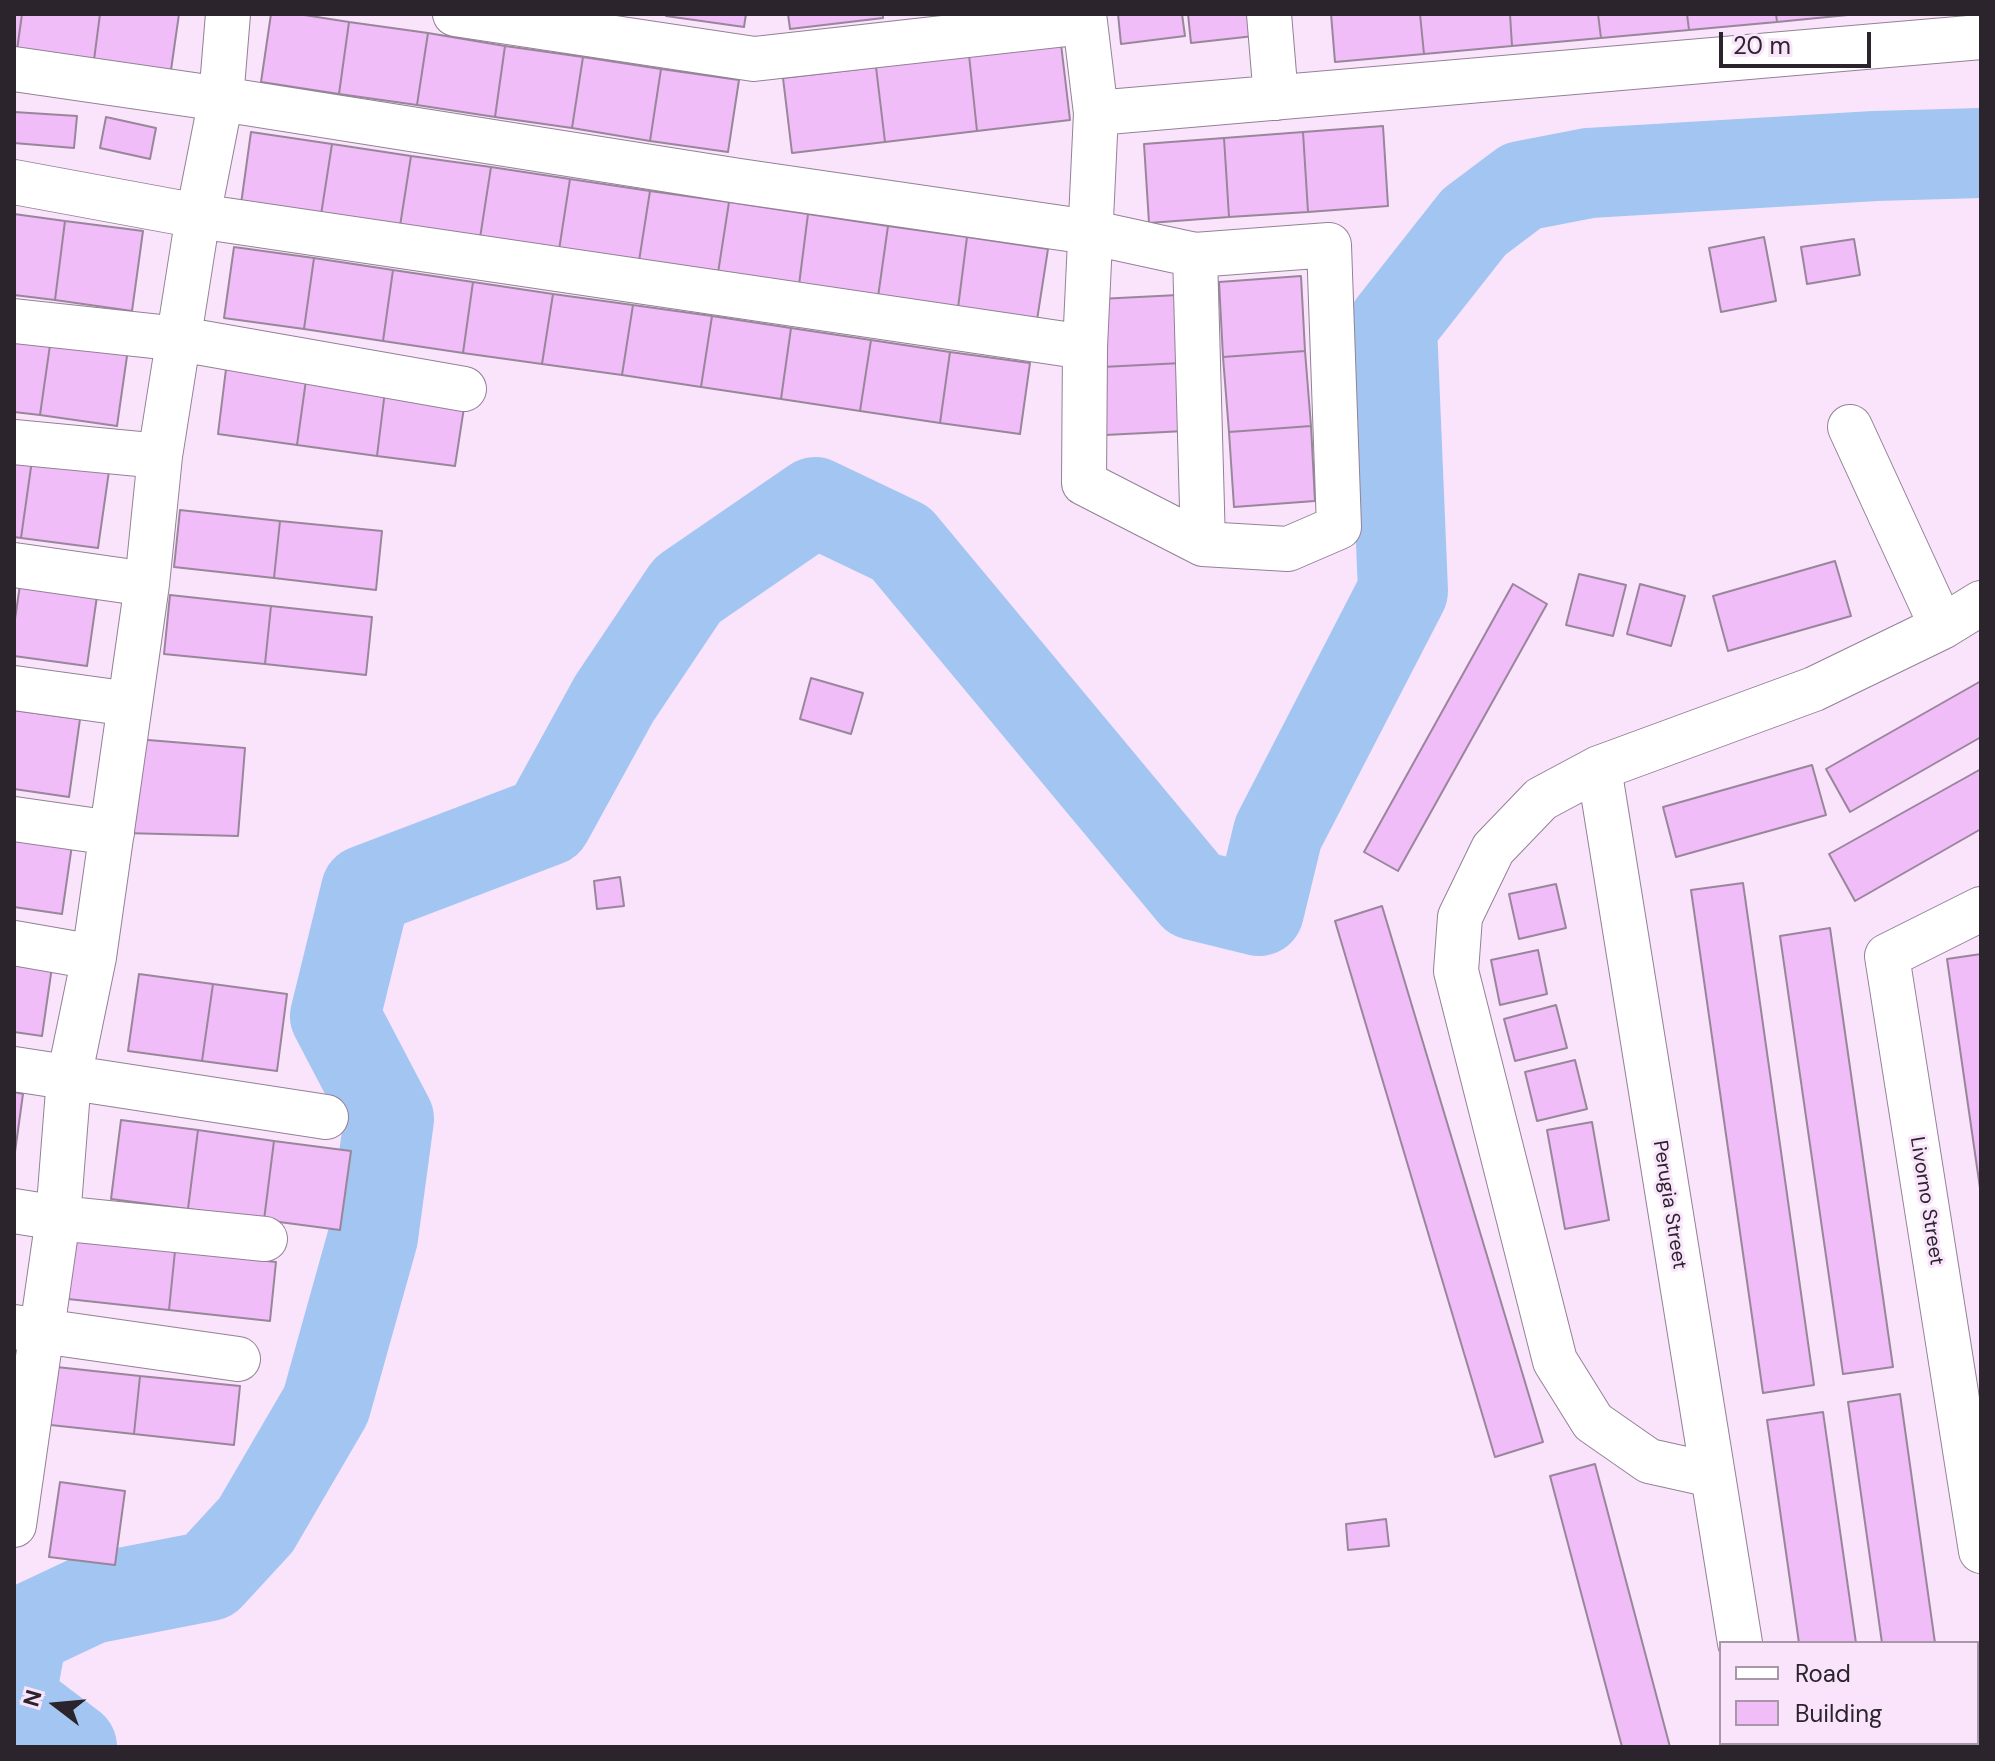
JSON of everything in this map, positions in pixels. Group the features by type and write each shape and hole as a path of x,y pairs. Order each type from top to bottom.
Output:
{"street":[{"path":"14,1525 27,1329 58,1218 69,1078 94,957 147,584 160,456 198,216 221,99 228,14"},
{"path":"14,69 1089,232 1195,255 1329,245 1339,527 1288,549 1203,544 1084,483 1085,347 1089,232 1096,113 1084,18 754,59 455,14"},
{"path":"1269,14 1276,98"},
{"path":"1096,113 1981,37"},
{"path":"14,182 198,216 1085,347"},
{"path":"1195,255 1203,544"},
{"path":"14,321 180,339 464,389"},
{"path":"1850,427 1942,627"},
{"path":"14,442 160,456"},
{"path":"14,565 147,584"},
{"path":"1712,1475 1649,1461 1593,1422 1555,1361 1456,971 1460,917 1493,849 1541,799 1599,768 1814,689 1942,627 1981,603"},
{"path":"14,688 130,704"},
{"name":"Perugia Street","path":"1599,768 1740,1641"},
{"path":"14,819 112,833"},
{"name":"Livorno Street","path":"1981,909 1887,956 1981,1551"},
{"path":"14,943 94,957"},
{"path":"14,1069 326,1117"},
{"path":"14,1211 265,1239"},
{"path":"27,1329 238,1359"}],"building":[{"path":"14,14 22,14 17,50 14,50"},
{"path":"22,14 100,14 94,60 17,50"},
{"path":"100,14 179,14 171,70 94,60"},
{"path":"271,14 298,14 349,22 339,94 261,82"},
{"path":"667,14 746,14 744,27"},
{"path":"788,14 883,14 883,18 790,29"},
{"path":"1118,14 1182,14 1185,36 1121,44"},
{"path":"1188,14 1252,14 1254,36 1191,43"},
{"path":"1331,14 1420,14 1424,54 1335,62"},
{"path":"1420,14 1510,14 1512,46 1424,54"},
{"path":"1510,14 1598,14 1601,38 1512,46"},
{"path":"1598,14 1687,14 1689,30 1601,38"},
{"path":"1687,14 1776,14 1777,22 1689,30"},
{"path":"1776,14 1858,14 1777,22"},
{"path":"349,22 428,33 417,105 339,94"},
{"path":"428,33 505,46 495,117 417,105"},
{"path":"1061,44 1070,120 977,131 969,55"},
{"path":"505,46 583,57 572,128 495,117"},
{"path":"969,55 977,131 885,142 876,67"},
{"path":"583,57 661,69 650,141 572,128"},
{"path":"876,67 885,142 792,153 783,78"},
{"path":"661,69 739,80 728,152 650,141"},
{"path":"14,112 77,116 74,148 14,143"},
{"path":"106,117 156,128 150,159 100,148"},
{"path":"1383,126 1388,206 1308,212 1303,132"},
{"path":"251,132 332,144 321,215 241,204"},
{"path":"1303,132 1308,212 1229,217 1224,138"},
{"path":"1224,138 1229,217 1149,223 1144,144"},
{"path":"332,144 411,156 400,226 321,215"},
{"path":"411,156 491,167 480,238 400,226"},
{"path":"491,167 570,179 559,250 480,238"},
{"path":"570,179 650,191 639,261 559,250"},
{"path":"650,191 729,202 718,273 639,261"},
{"path":"729,202 808,214 799,285 718,273"},
{"path":"14,214 65,221 55,300 14,295"},
{"path":"808,214 888,226 878,297 799,285"},
{"path":"65,221 143,231 132,311 55,300"},
{"path":"888,226 967,237 958,308 878,297"},
{"path":"967,237 1048,249 1037,320 958,308"},
{"path":"1764,237 1776,301 1721,312 1709,248"},
{"path":"1854,239 1860,275 1807,284 1801,247"},
{"path":"234,247 314,258 304,329 224,318"},
{"path":"314,258 393,270 383,341 304,329"},
{"path":"393,270 473,282 463,353 383,341"},
{"path":"1301,276 1305,351 1223,357 1219,282"},
{"path":"473,282 553,294 542,364 463,353"},
{"path":"553,294 633,305 622,375 542,364"},
{"path":"1178,295 1182,363 1102,367 1099,299"},
{"path":"633,305 712,316 701,387 622,375"},
{"path":"712,316 791,328 781,399 701,387"},
{"path":"791,328 871,340 860,411 781,399"},
{"path":"14,333 51,338 40,415 14,412"},
{"path":"51,338 128,349 117,426 40,415"},
{"path":"871,340 950,352 940,423 860,411"},
{"path":"1305,351 1311,426 1229,432 1223,357"},
{"path":"950,352 1030,363 1020,434 940,423"},
{"path":"1182,363 1185,431 1105,435 1102,367"},
{"path":"226,369 306,380 297,445 218,434"},
{"path":"306,380 385,391 377,456 297,445"},
{"path":"385,391 465,401 455,466 377,456"},
{"path":"1311,426 1315,501 1234,507 1229,432"},
{"path":"14,458 32,460 21,538 14,537"},
{"path":"32,460 109,471 98,548 21,538"},
{"path":"180,510 280,521 274,578 174,567"},
{"path":"280,521 382,531 376,590 274,578"},
{"path":"1835,561 1851,616 1728,651 1713,596"},
{"path":"1579,574 1626,585 1613,636 1566,625"},
{"path":"21,578 98,589 87,666 14,656 14,626"},
{"path":"1513,584 1547,604 1398,871 1364,852"},
{"path":"1640,584 1685,596 1671,646 1627,634"},
{"path":"170,595 271,606 265,664 164,654"},
{"path":"271,606 372,617 366,675 265,664"},
{"path":"811,678 863,693 851,734 800,719"},
{"path":"1981,681 1981,737 1850,812 1826,769"},
{"path":"14,710 80,719 69,797 14,789"},
{"path":"136,739 245,748 238,836 124,833"},
{"path":"1812,765 1826,815 1676,857 1663,807"},
{"path":"1981,769 1981,829 1855,901 1829,854"},
{"path":"14,829 73,838 62,914 14,907"},
{"path":"620,877 624,906 597,909 594,881"},
{"path":"1743,883 1814,1385 1763,1393 1691,890"},
{"path":"1556,884 1566,928 1519,939 1509,894"},
{"path":"1382,906 1543,1442 1495,1457 1335,921"},
{"path":"1830,928 1893,1367 1843,1374 1780,936"},
{"path":"1538,950 1547,994 1500,1005 1491,960"},
{"path":"14,954 53,960 42,1036 14,1032"},
{"path":"1981,954 1981,1195 1947,959"},
{"path":"139,974 213,984 202,1061 128,1051"},
{"path":"213,984 287,994 277,1071 202,1061"},
{"path":"1556,1005 1567,1048 1515,1061 1504,1019"},
{"path":"1575,1060 1587,1109 1537,1121 1525,1072"},
{"path":"14,1092 23,1094 14,1159"},
{"path":"121,1120 198,1130 188,1209 111,1199"},
{"path":"1592,1122 1609,1220 1565,1229 1547,1130"},
{"path":"198,1130 274,1141 264,1220 188,1209"},
{"path":"274,1141 351,1151 340,1230 264,1220"},
{"path":"74,1241 175,1251 169,1310 68,1299"},
{"path":"175,1251 276,1262 270,1321 169,1310"},
{"path":"38,1365 140,1376 134,1434 32,1423"},
{"path":"140,1376 240,1386 234,1445 134,1434"},
{"path":"1900,1394 1935,1641 1882,1641 1848,1402"},
{"path":"1823,1412 1856,1641 1799,1641 1767,1420"},
{"path":"1595,1464 1670,1747 1622,1747 1550,1476"},
{"path":"60,1482 125,1491 115,1565 49,1557"},
{"path":"1386,1519 1389,1546 1348,1550 1346,1524"},
{"path":"1814,1745 1871,1745 1871,1747"},
{"path":"1896,1745 1950,1747 1897,1747"}],"waterway":[{"path":"14,1679 23,1631 91,1599 209,1576 256,1525 326,1405 373,1237 389,1119 335,1016 366,890 547,821 614,699 687,590 815,502 901,543 1194,895 1259,911 1278,833 1403,591 1392,326 1474,222 1522,186 1589,173 1875,156 1981,153"},
{"path":"14,1703 72,1747"}]}
